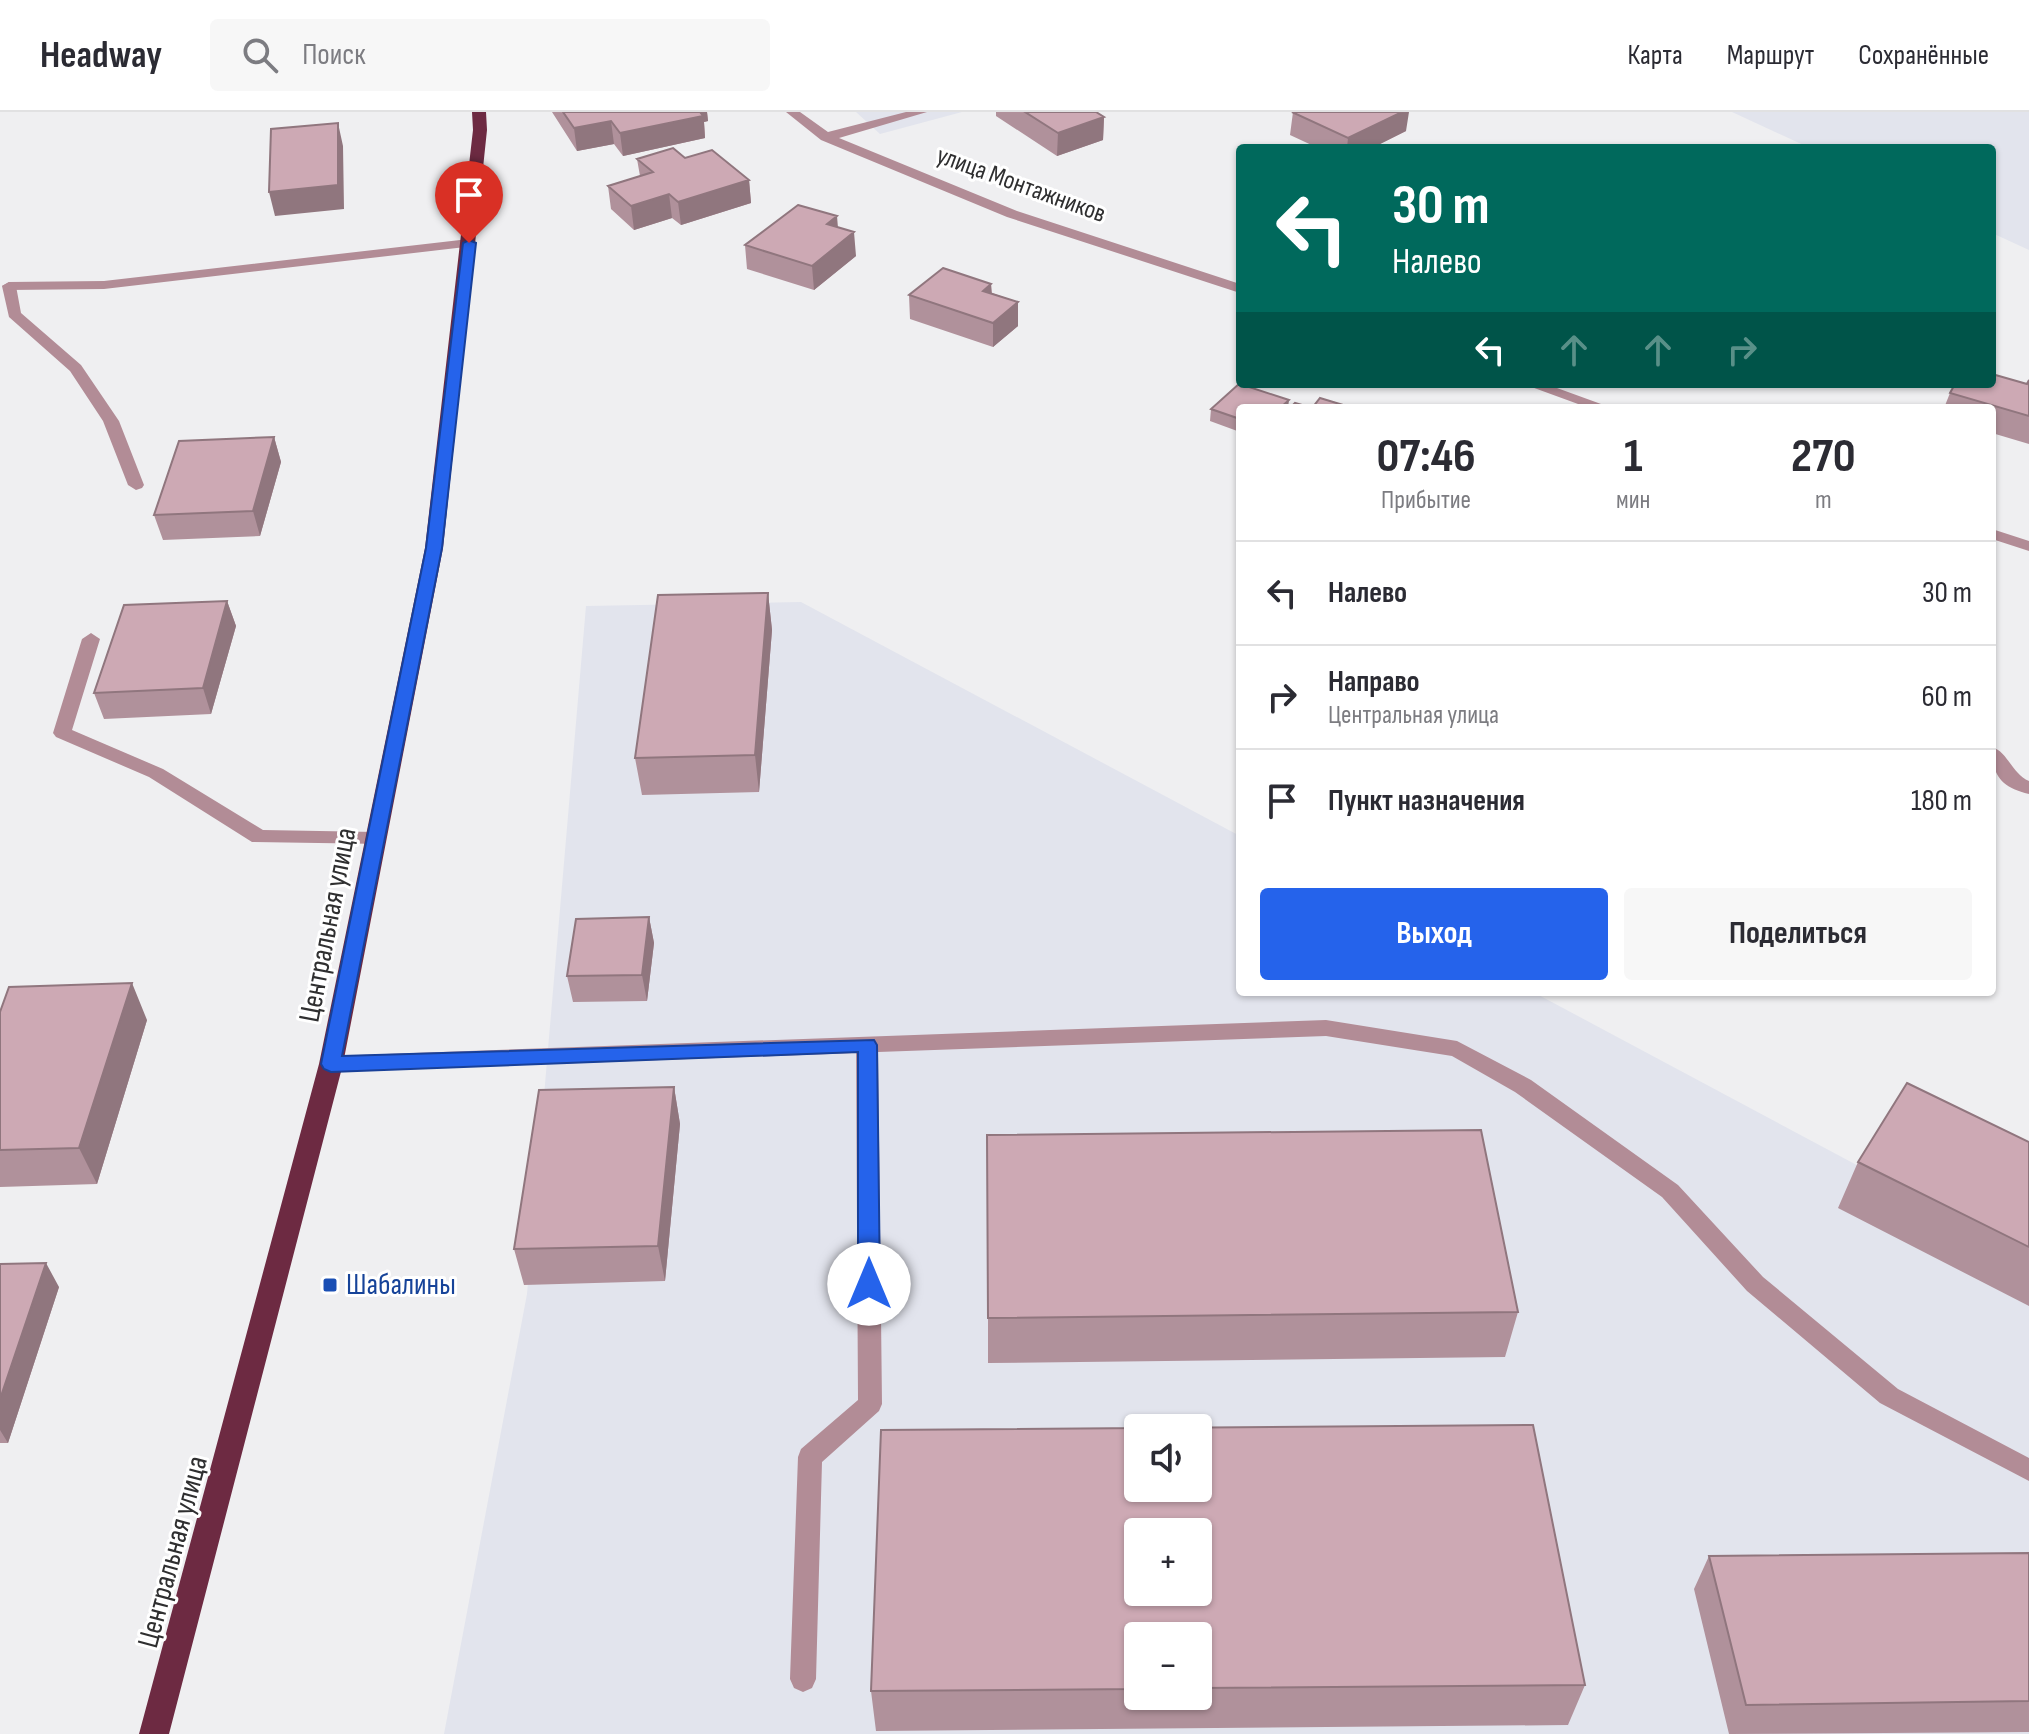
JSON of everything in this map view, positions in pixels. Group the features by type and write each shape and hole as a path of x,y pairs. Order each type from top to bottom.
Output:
{"highway":[{"name":"Центральная улица","path":"154,1734 331,1064 434,548 469,243 479,112"}],"street":[{"name":"улица Монтажников","path":"792,112 826,137 1012,214 1236,288"},
{"path":"826,137 921,112"},
{"path":"136,485 111,421 76,368 14,314 3,284 104,285 469,243"},
{"path":"1543,388 1589,404"},
{"path":"1996,535 2029,546"},
{"path":"91,639 62,733 156,773 259,837 376,839"},
{"path":"1996,759 2012,781 2029,788"},
{"path":"331,1064 1326,1028 1457,1049 1523,1086 1670,1191 1755,1284 1889,1396 2029,1470"},
{"path":"803,1679 810,1457 870,1404 867,1045"}],"shaded area":[{"path":"856,112 962,112 880,134"},
{"path":"1732,112 2029,112 2029,250 1996,235 1996,144 1801,144"},
{"path":"801,602 1236,834 1236,996 1540,996 2029,1257 2029,1734 444,1734 527,1294 586,606"}],"building":[{"path":"563,112 700,112 703,116 620,133 611,121 574,128"},
{"path":"1025,112 1096,112 1104,117 1058,133"},
{"path":"1292,112 1402,112 1348,138"},
{"path":"338,123 338,185 269,192 271,129"},
{"path":"673,148 685,158 712,150 749,180 678,202 669,194 631,206 608,186 653,172 637,159"},
{"path":"798,205 837,216 827,224 854,232 812,266 745,245"},
{"path":"943,268 991,284 983,291 1018,302 993,323 909,295"},
{"path":"1996,375 2027,384 2029,380 2029,416 1996,404 1950,393 1953,388 1996,388"},
{"path":"1236,387 1252,388 1289,400 1284,404 1236,404 1236,418 1211,409"},
{"path":"1320,398 1340,404 1315,404"},
{"path":"274,437 253,511 154,515 179,441"},
{"path":"768,593 755,755 635,758 658,595"},
{"path":"227,601 203,688 94,693 124,605"},
{"path":"649,917 642,975 567,976 576,919"},
{"path":"132,983 79,1148 0,1150 0,1012 9,987"},
{"path":"1907,1083 2029,1142 2029,1247 1858,1162"},
{"path":"674,1087 658,1246 514,1249 539,1090"},
{"path":"1481,1130 1518,1312 988,1318 987,1135"},
{"path":"46,1263 0,1399 0,1264"},
{"path":"1533,1425 1585,1685 1212,1688 1212,1622 1124,1622 1124,1689 871,1691 881,1430 1124,1428 1124,1502 1212,1502 1212,1427"},
{"path":"2029,1553 2029,1701 1746,1705 1709,1556"}],"place":[{"name":"Шабалины","path":"330,1285"}],"route":[{"path":"469,243 434,548 331,1064 867,1045 869,1284"}]}
